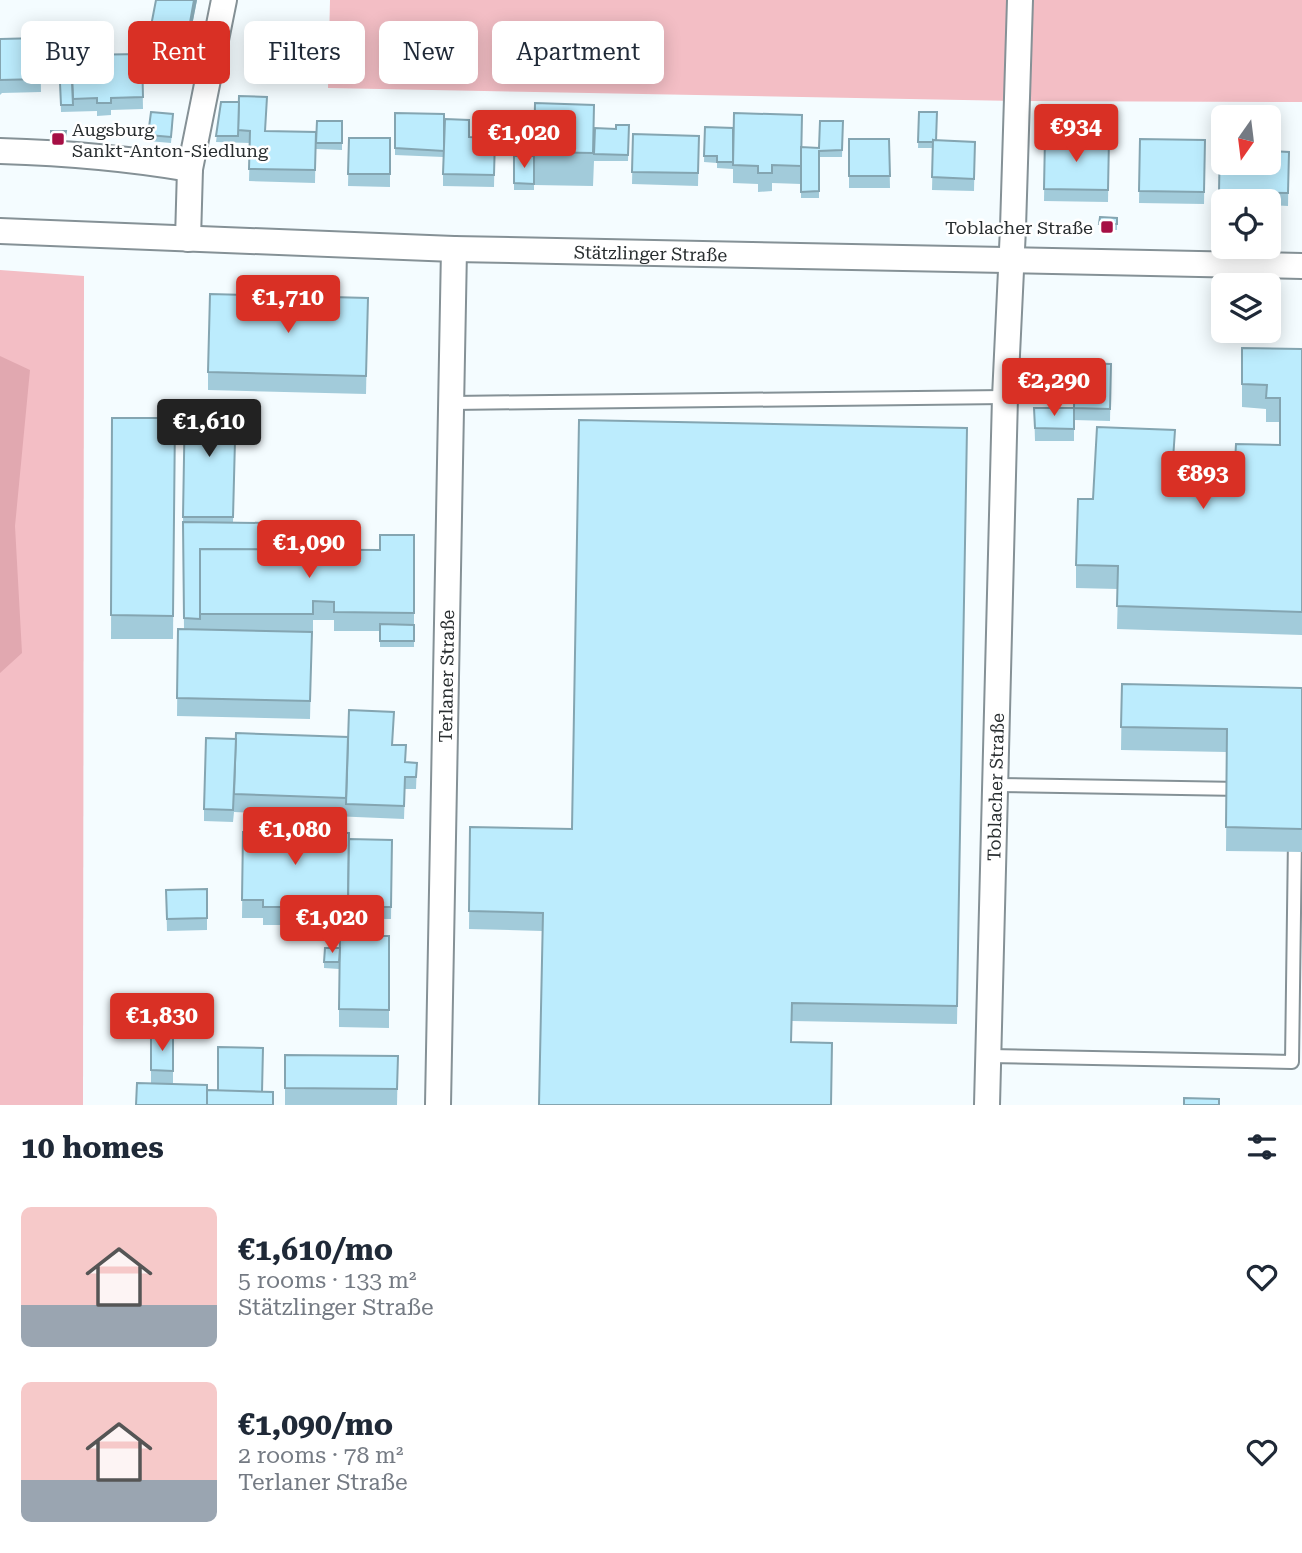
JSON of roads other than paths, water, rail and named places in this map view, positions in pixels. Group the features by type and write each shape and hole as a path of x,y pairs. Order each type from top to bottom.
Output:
{"street":[{"path":"188,239 190,169 224,0"},
{"name":"Toblacher Straße","path":"987,1105 1005,397 1020,0"},
{"path":"0,151 57,152 129,159 190,169"},
{"name":"Stätzlinger Straße","path":"0,231 454,249 1302,265"},
{"name":"Terlaner Straße","path":"438,1105 454,249"}],"lane":[{"path":"452,403 1005,397"},
{"path":"996,785 1255,789"},
{"path":"989,1056 1292,1062 1295,831"}],"place":[{"name":"Augsburg Sankt-Anton-Siedlung","path":"58,139"},
{"name":"Toblacher Straße","path":"1107,227"}]}
